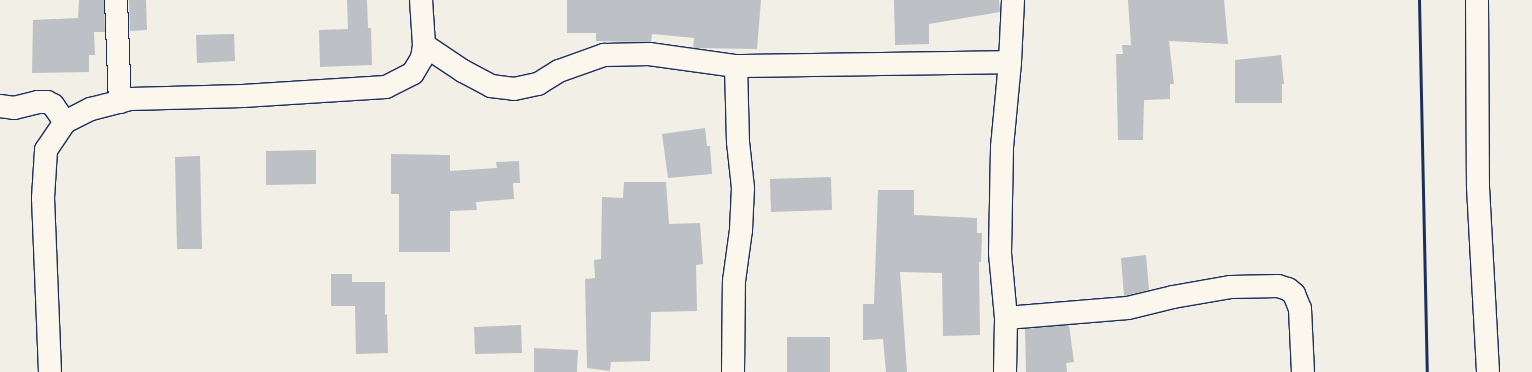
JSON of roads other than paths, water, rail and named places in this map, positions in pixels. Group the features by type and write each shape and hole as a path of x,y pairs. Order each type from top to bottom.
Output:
{"street":[{"path":"116,0 120,102"},
{"path":"50,372 43,198 46,150 65,122 91,109 130,99 243,96 386,87 413,73 422,58 424,45 421,0"},
{"path":"1005,372 1006,318 1000,253 1002,147 1010,62 1013,0"},
{"path":"1478,0 1478,187 1488,372"},
{"path":"424,45 463,71 492,86 514,89 538,84 559,72 604,55 649,54 736,66 1010,62"},
{"path":"733,372 734,281 741,230 743,188 738,142 736,66"},
{"path":"0,106 14,108 38,102 47,102 53,105 65,122"},
{"path":"1006,318 1128,308 1173,297 1231,287 1278,286 1288,289 1294,294 1300,309 1304,372"}],"railway":[{"path":"1419,0 1427,372"}]}
